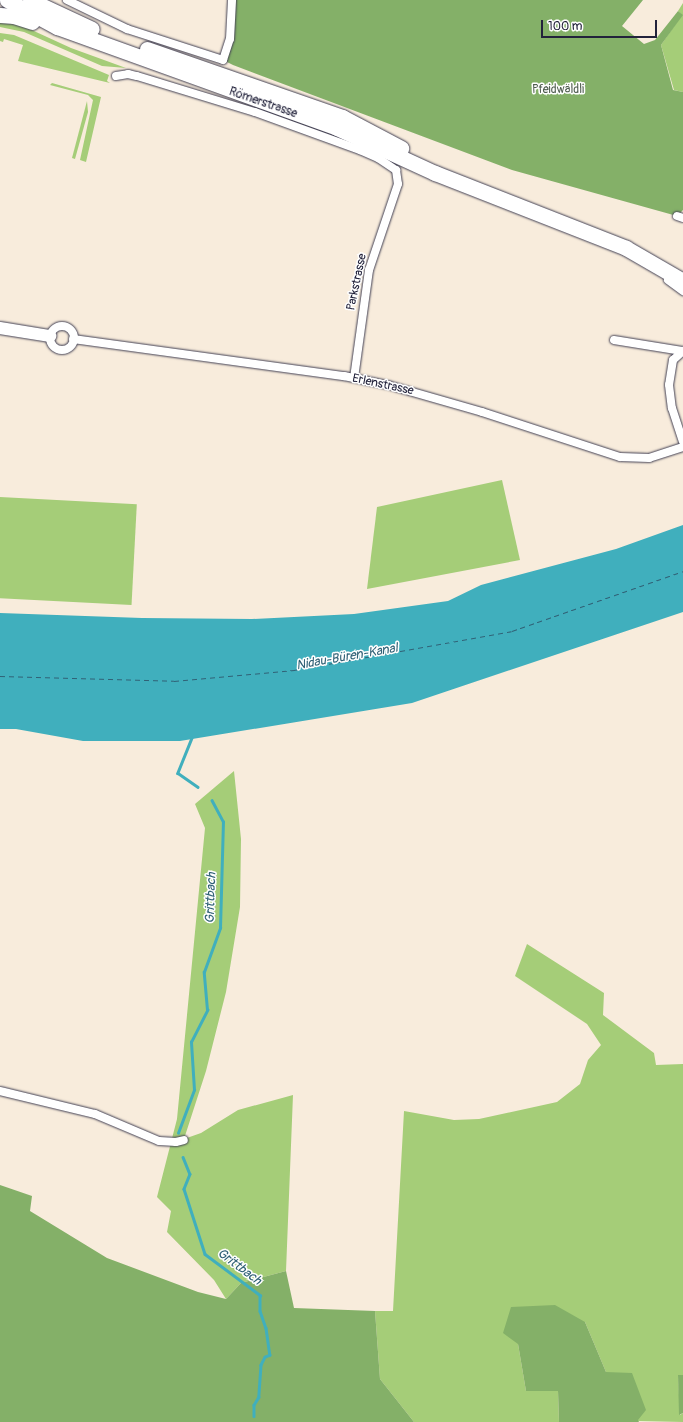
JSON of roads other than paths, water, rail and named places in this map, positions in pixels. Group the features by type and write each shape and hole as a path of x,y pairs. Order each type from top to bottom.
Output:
{"highway":[{"path":"7,0 57,27 212,83 339,123 435,173 626,248 683,281"},
{"path":"30,0 74,22 339,123 438,167 628,243 683,273"},
{"path":"0,15 20,18 100,52 140,66 212,83"}],"street":[{"path":"67,0 127,29 223,60 230,39 232,0"},
{"name":"Römerstrasse","path":"116,76 128,74 137,76 255,112 360,150 378,158 396,170"},
{"name":"Parkstrasse","path":"354,378 370,270 398,184 396,170"},
{"path":"630,258 666,278 683,291"},
{"path":"64,327 70,330 73,339 70,346 60,350 51,344 50,336 56,328 64,327"},
{"path":"0,328 50,336"},
{"name":"Erlenstrasse","path":"73,339 354,378 439,398 620,457 649,458 683,447"},
{"path":"614,340 683,351"},
{"path":"683,351 673,360 669,385 672,408 683,441"},
{"path":"0,1091 95,1114 146,1136 176,1141"}],"water":[{"name":"Nidau-Büren-Kanal","path":"683,525 683,612 412,703 180,741 83,741 16,729 0,729 0,613 142,618 252,619 354,614 448,601 481,585 616,549"}],"waterway":[{"path":"192,738 178,773 198,787"},
{"name":"Grittbach","path":"178,1133 194,1090 191,1042 207,1010 204,972 220,928 223,822 212,801"},
{"name":"Grittbach","path":"183,1157 190,1174 184,1189 205,1254 260,1295 260,1311 266,1328 270,1355 265,1357 261,1365 259,1397 254,1405 254,1416"}],"park label":[{"name":"Pfeidwäldli","path":"558,90"}]}
